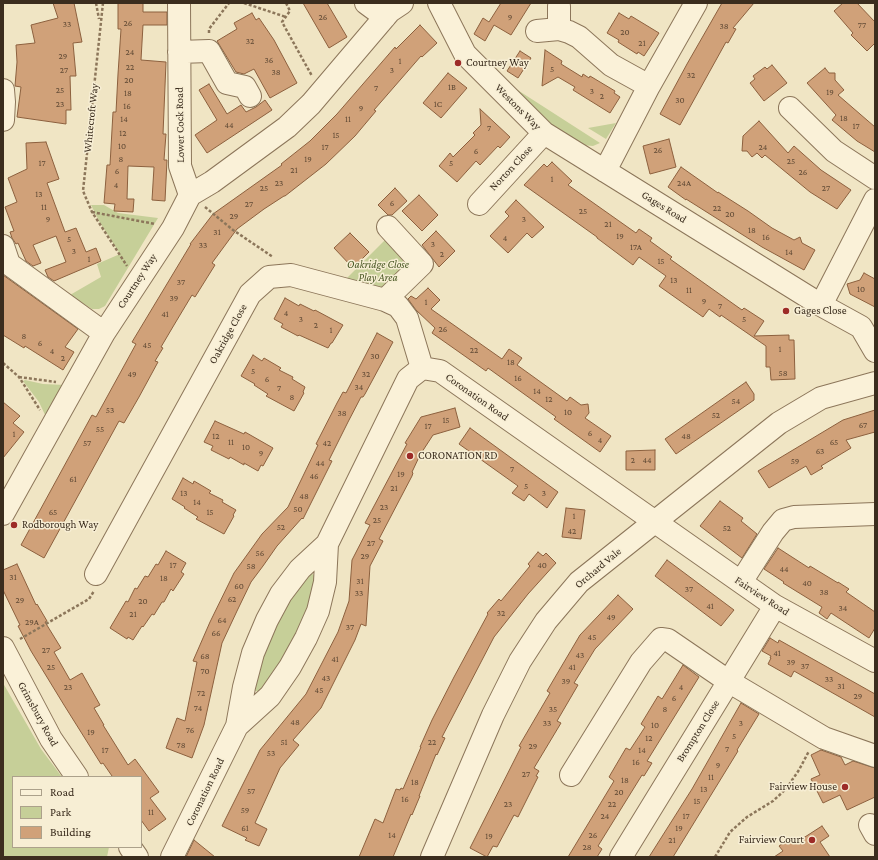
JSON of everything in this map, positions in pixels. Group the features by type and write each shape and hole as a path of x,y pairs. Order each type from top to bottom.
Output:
{"street":[{"name":"Lower Cock Road","path":"179,3 180,166 190,195"},
{"path":"366,3 385,17"},
{"path":"190,195 212,182 287,127 311,104 390,11 402,3"},
{"name":"Westons Way","path":"439,3 465,54 544,133 605,171"},
{"path":"605,171 649,86 696,3"},
{"path":"559,6 559,28"},
{"path":"537,31 559,28 579,37 611,65 649,86"},
{"path":"179,52 209,51 227,83 245,87 250,96"},
{"path":"3,90 3,120"},
{"path":"790,108 834,150 875,178"},
{"name":"Norton Close","path":"479,204 544,133"},
{"name":"Gages Road","path":"605,171 821,305 861,327 875,351"},
{"name":"Courtney Way","path":"3,514 104,333 173,228 190,195"},
{"path":"821,305 875,200"},
{"path":"386,300 422,264 388,227"},
{"path":"3,246 8,264 104,333"},
{"name":"Oakridge Close","path":"96,574 250,294 269,277 291,275 386,300 398,306 407,318 422,368"},
{"name":"Coronation Road","path":"172,857 237,726 249,667 253,653 267,620 281,594 300,569 327,544 408,379 422,368 440,371 655,522"},
{"name":"Orchard Vale","path":"432,857 493,715 520,661 546,621 579,582 779,423 821,398 875,383"},
{"path":"741,582 773,532 783,520 794,517 875,514"},
{"name":"Fairview Road","path":"655,522 775,606 875,661"},
{"name":"Coronation Road","path":"237,726 270,696 290,667 306,638 318,611 325,582 327,544"},
{"name":"Brompton Close","path":"621,857 775,606"},
{"path":"571,775 641,662 661,639 668,640 728,681 824,738 875,756"},
{"name":"Grimsbury Road","path":"10,644 51,738 76,776"}],"path":[{"name":"Whitecroft Way","path":"96,3 100,21"},
{"name":"Whitecroft Way","path":"103,3 83,191 92,212 137,282"},
{"path":"209,51 209,30 229,3"},
{"path":"244,3 286,17"},
{"path":"286,3 290,10 282,22 321,92"},
{"path":"190,195 233,230 290,269 291,275"},
{"path":"92,212 173,228"},
{"path":"3,363 19,377 51,427"},
{"path":"19,377 48,382 76,383"},
{"path":"10,644 89,599 102,577 96,574"},
{"path":"715,857 730,832 747,817 773,801 786,789 799,770 817,734"}],"green space":[{"path":"502,80 600,143 593,146 581,145 572,140 545,120"},
{"path":"616,123 606,139 588,128"},
{"path":"91,205 104,205 118,213 158,218 105,306 99,309 92,309 70,295 101,277 97,264 120,254 99,221"},
{"name":"Oakridge Close Play Area","path":"387,238 403,255 403,266 383,290 344,281"},
{"path":"25,380 43,384 65,385 46,417 39,402 23,381"},
{"path":"311,573 314,575 316,581 310,609 299,635 261,691 254,691 252,681 291,592"},
{"path":"3,683 41,749 61,776 12,776 12,848 109,848 107,857 3,857"}],"building":[{"path":"53,3 74,3 82,42 73,43 76,76 70,76 71,110 66,110 66,124 17,117 21,87 15,86 17,62 16,45 35,43 31,25 58,18"},
{"path":"118,3 143,3 143,12 167,12 167,25 143,25 141,60 166,62 163,134 166,134 164,160 167,160 165,201 152,200 154,167 128,166 127,199 134,199 133,212 114,211 115,204 104,203 107,165 110,165 113,112 116,112 121,29 118,29"},
{"path":"303,3 327,3 347,37 329,48"},
{"path":"501,3 531,3 511,35 494,25 485,41 474,34 483,18 489,22"},
{"path":"722,3 754,3 733,28 736,29 728,43 726,42 680,125 660,114"},
{"path":"843,3 857,3 875,22 875,43 867,51 851,35 853,33 834,11"},
{"path":"252,13 256,20 259,18 274,40 297,83 270,98 254,69 244,74 236,72 217,41 237,29 234,23"},
{"path":"619,13 629,19 631,16 659,33 644,56 638,52 637,54 607,33"},
{"path":"420,25 437,43 422,57 421,56 374,110 376,111 355,136 326,164 285,196 237,229 212,263 215,265 195,297 192,295 161,347 163,348 155,361 158,362 139,397 124,423 119,421 44,558 21,545 92,415 96,417 136,344 132,342 190,244 213,214 282,165 281,164 310,141 337,114 395,47 396,49"},
{"path":"545,50 562,61 561,64 582,77 583,74 589,78 590,76 615,91 614,93 620,97 610,113 573,90 575,87 558,77 542,86"},
{"path":"520,51 531,58 518,78 507,71"},
{"path":"772,65 787,83 764,101 750,83 755,79 753,76 765,67 767,69"},
{"path":"825,68 829,73 835,73 835,80 844,90 838,95 875,127 875,152 857,141 832,120 836,115 807,83"},
{"path":"448,73 467,88 441,118 423,103"},
{"path":"209,84 227,114 241,105 246,112 265,100 272,110 207,153 195,135 217,120 199,90"},
{"path":"480,109 510,137 500,148 498,146 480,165 476,161 457,182 439,166 450,153 453,157 475,135 473,133 481,125"},
{"path":"759,121 788,153 794,146 821,170 851,190 837,209 810,192 765,155 762,158 757,153 752,157 747,151 742,151 743,136"},
{"path":"669,139 676,167 650,174 643,146"},
{"path":"46,142 59,179 47,183 65,232 76,228 86,252 96,248 101,261 54,281 48,277 45,270 66,262 56,236 33,245 41,263 33,266 26,261 18,243 16,244 12,238 10,232 14,231 5,207 17,202 8,178 27,169 26,143"},
{"path":"552,162 572,181 568,185 636,233 639,229 652,238 650,241 672,257 670,259 742,310 744,308 764,321 754,336 789,335 789,340 794,340 795,379 771,380 770,367 766,367 766,346 721,315 720,317 709,309 703,317 659,286 666,276 639,257 633,265 597,237 524,185 544,164 547,167"},
{"path":"681,167 772,228 794,240 800,237 802,243 815,250 804,270 762,247 686,200 668,187"},
{"path":"395,188 407,201 392,215 388,215 378,205"},
{"path":"419,195 438,215 422,231 402,211"},
{"path":"516,200 544,227 532,238 527,233 508,253 490,236 509,216 505,212"},
{"path":"436,231 455,251 439,267 422,245"},
{"path":"350,233 369,252 353,268 334,248"},
{"path":"864,273 875,279 875,307 850,294 847,284 860,280"},
{"path":"3,275 78,329 65,347 74,352 63,370 25,346 24,348 3,335"},
{"path":"428,288 440,300 431,309 502,359 509,349 522,358 517,365 567,401 570,397 581,405 588,404 589,413 585,418 611,436 600,452 554,419 556,417 488,368 486,371 432,333 435,328 416,310 408,299 411,296 416,299"},
{"path":"285,298 299,306 300,304 314,311 315,310 343,325 328,348 299,335 298,336 281,327 283,324 274,319"},
{"path":"377,333 393,342 348,422 329,460 332,461 303,519 302,518 277,546 251,582 222,643 204,725 192,758 166,748 177,718 185,721 197,662 193,661 234,573 262,534 288,507 318,445 316,444 343,392 346,393"},
{"path":"253,355 262,361 264,358 281,368 279,370 293,377 292,379 305,387 304,393 294,411 266,396 268,394 241,376"},
{"path":"746,382 754,394 754,400 676,454 665,439"},
{"path":"3,402 20,416 13,423 24,432 3,458"},
{"path":"455,408 460,427 433,435 420,455 412,472 412,476 379,539 383,541 370,566 366,626 361,624 355,640 321,708 293,740 299,745 280,768 255,823 267,829 259,846 245,840 247,838 222,826 260,750 306,694 338,632 349,601 352,560 370,525 365,523 407,444 405,443 421,417"},
{"path":"875,410 875,432 846,440 851,448 821,466 823,468 811,475 806,466 769,488 758,471 843,420"},
{"path":"215,421 244,434 245,432 273,448 263,466 261,465 258,471 244,463 244,465 230,457 229,459 211,450 213,446 204,442"},
{"path":"470,428 558,492 547,508 529,494 524,501 512,493 518,486 459,444"},
{"path":"655,450 655,470 626,470 626,451"},
{"path":"183,478 193,484 194,481 211,491 209,493 223,500 222,502 236,510 224,534 196,519 198,517 172,499"},
{"path":"720,501 743,518 741,521 757,534 742,558 700,526"},
{"path":"566,508 585,510 581,539 562,537"},
{"path":"778,548 809,568 810,566 849,589 846,592 875,612 875,628 869,638 831,613 827,619 819,613 822,607 783,583 784,582 764,569"},
{"path":"166,551 186,563 181,572 184,574 173,591 171,589 164,602 162,602 154,615 152,614 143,627 142,626 133,640 128,637 127,639 110,628 126,601 128,602 135,588 137,589 145,576 148,577 156,564 158,565"},
{"path":"538,552 543,556 546,553 556,563 528,594 494,637 442,737 445,738 437,755 436,754 420,796 393,857 359,857 375,819 383,823 396,789 403,789 432,720 488,614 487,613 499,599 501,601 530,566 528,564"},
{"path":"667,560 734,610 721,626 655,576"},
{"path":"17,564 36,605 37,604 47,621 45,622 61,648 54,652 70,680 82,673 100,705 94,708 128,765 135,759 159,792 150,798 166,819 149,831 142,821 142,776 112,776 103,763 101,764 31,651 18,626 20,625 3,590 3,570"},
{"path":"618,595 633,609 595,649 574,683 578,685 557,721 561,723 534,768 539,771 536,776 538,777 518,817 514,815 497,847 493,846 487,857 470,848 521,747 519,746 550,693 547,691 554,679 580,635"},
{"path":"770,638 778,643 779,640 875,694 875,717 794,671 791,677 768,664 771,656 762,651"},
{"path":"683,665 699,677 647,761 652,763 644,776 642,775 598,846 602,849 597,857 568,857 614,781 609,777 626,748 630,750 645,727 641,724 658,696 662,699"},
{"path":"741,703 759,714 737,750 738,751 673,857 649,857 692,789"},
{"name":"Fairview House","path":"821,750 841,757 845,765 853,761 875,768 875,797 847,810 840,795 823,803 811,779 820,775 811,755"},
{"name":"Fairview Court","path":"822,826 829,836 820,842 830,857 774,857 783,851 779,846 791,838 794,844"},
{"path":"194,840 215,857 186,857"}],"place":[{"name":"Courtney Way","path":"458,63"},
{"name":"Gages Close","path":"786,311"},
{"name":"CORONATION RD","path":"410,456"},
{"name":"Rodborough Way","path":"14,525"},
{"name":"Fairview House","path":"845,787"},
{"name":"Fairview Court","path":"812,840"}]}
